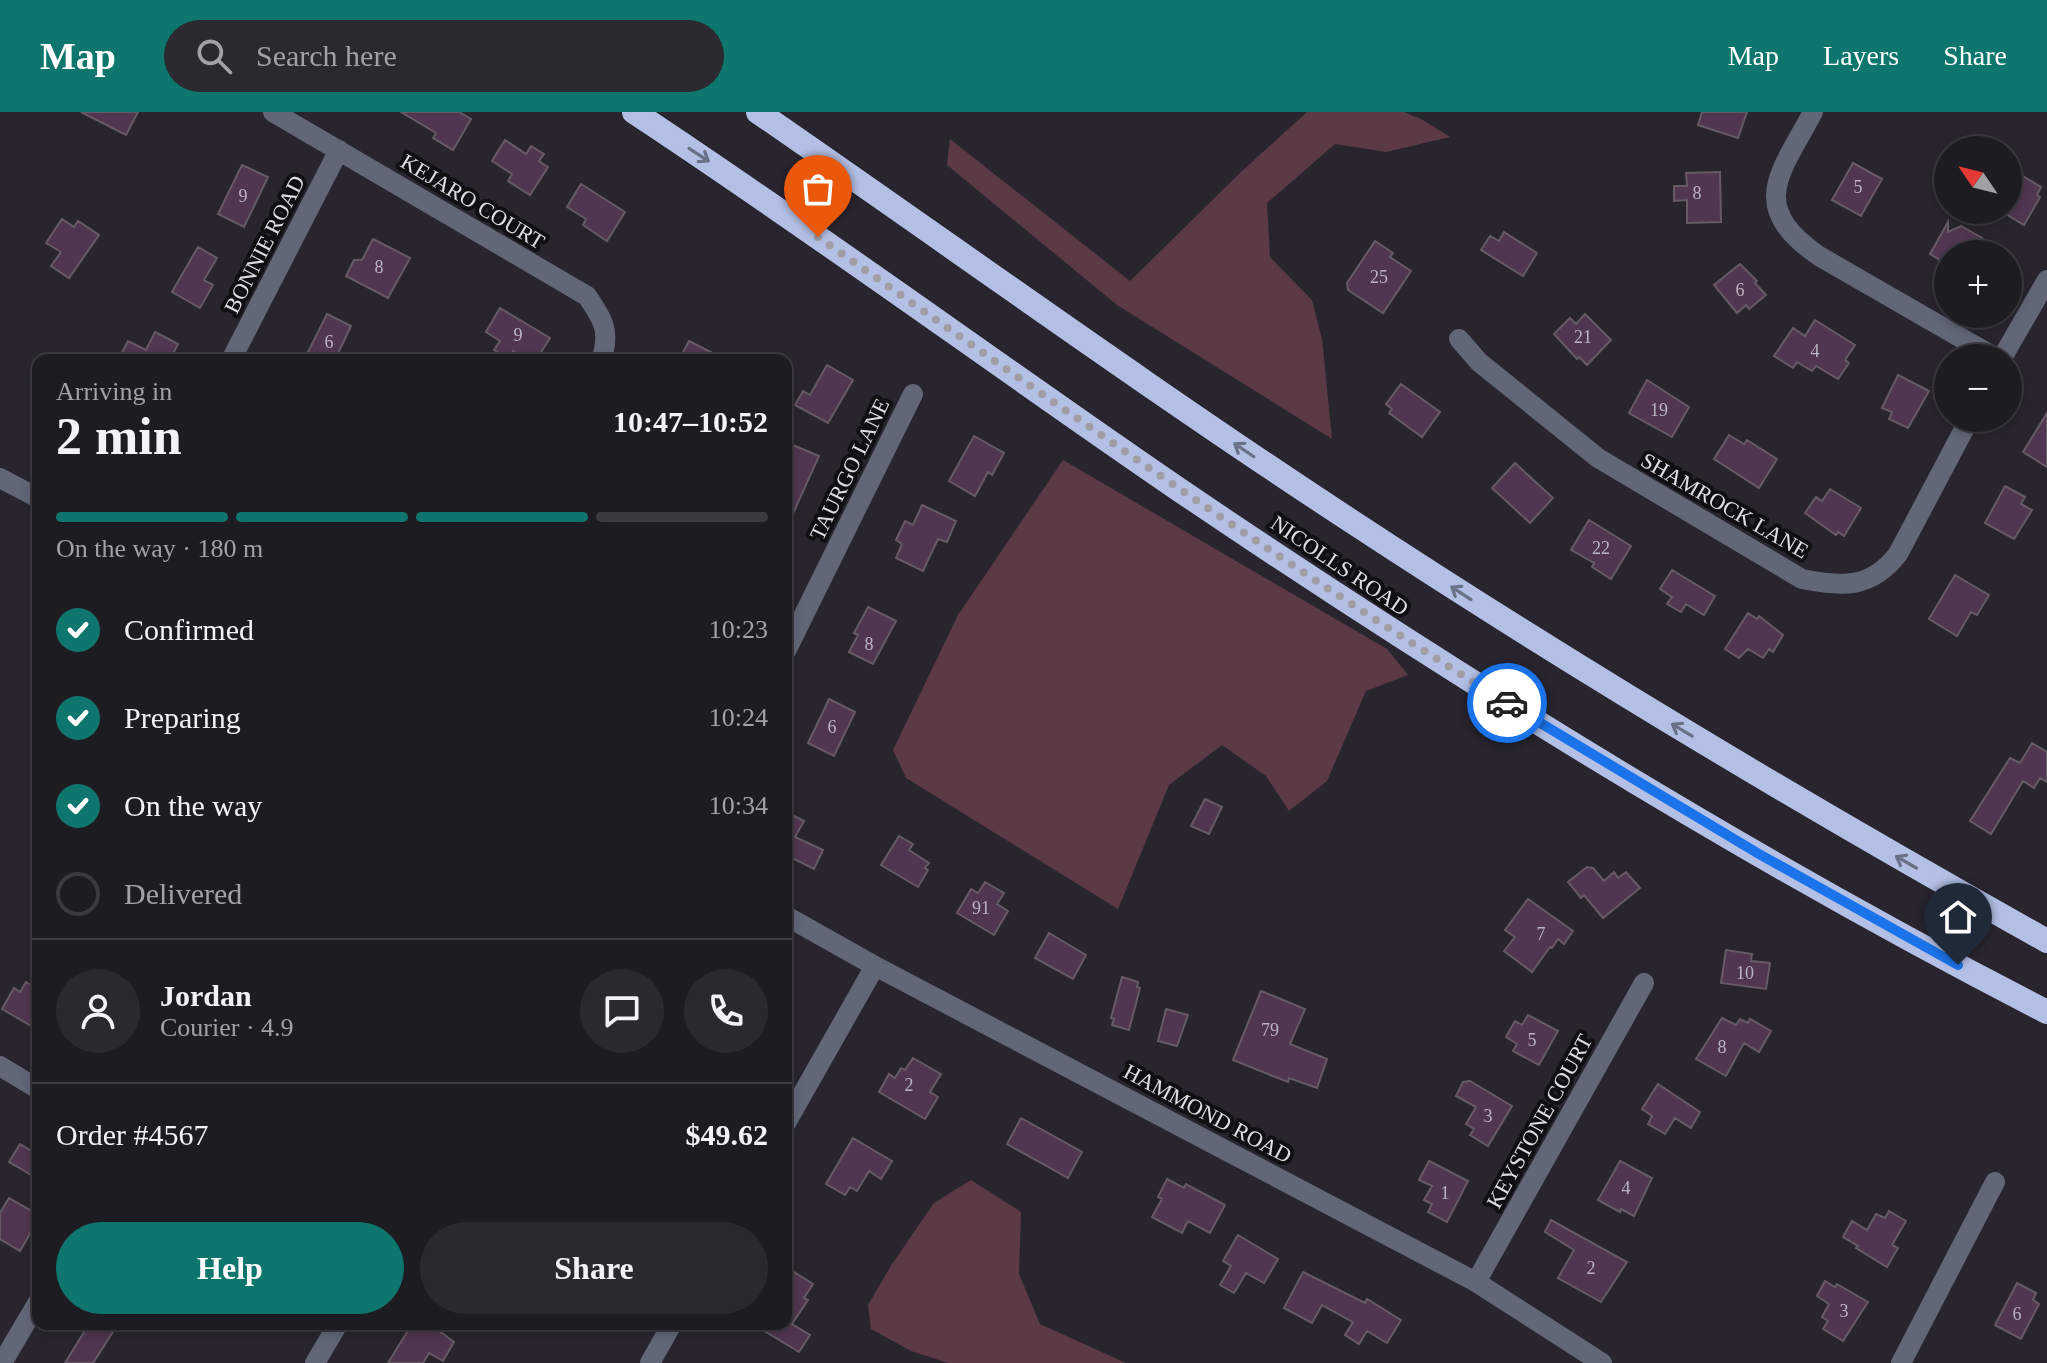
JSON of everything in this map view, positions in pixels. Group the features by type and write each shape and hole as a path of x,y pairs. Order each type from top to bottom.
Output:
{"highway":[{"name":"NICOLLS ROAD","path":"634,112 744,185 1180,490 1421,650 1620,773 1784,869 2047,1012"},
{"name":"NICOLLS ROAD","path":"758,112 1212,428 1450,586 1706,745 2047,941"}],"street":[{"name":"KEJARO COURT","path":"273,112 587,296 604,319 603,354"},
{"path":"1813,112 1778,177 1774,202 1785,225 1799,242 1819,256 1972,344"},
{"name":"BONNIE ROAD","path":"234,354 339,150"},
{"path":"2010,344 2047,280"},
{"name":"SHAMROCK LANE","path":"1459,339 1479,362 1598,458 1802,579 1825,584 1861,582 1884,572 1898,554 1963,432"},
{"name":"TAURGO LANE","path":"792,639 913,394"},
{"path":"0,478 32,495"},
{"name":"HAMMOND ROAD","path":"792,919 1476,1282 1600,1363"},
{"path":"792,1112 875,966"},
{"name":"KEYSTONE COURT","path":"1476,1282 1644,983"},
{"path":"0,1066 32,1085"},
{"path":"1901,1363 1995,1182"},
{"path":"2,1363 32,1312"},
{"path":"315,1363 334,1330"},
{"path":"650,1363 669,1330"}],"shaded area":[{"path":"1307,112 1404,112 1450,137 1386,152 1335,144 1267,203 1270,257 1312,300 1322,339 1332,439 1117,305 947,165 950,139 1130,281"},
{"path":"1063,460 1387,649 1408,675 1366,691 1327,781 1289,811 1266,776 1222,745 1169,785 1118,909 906,778 893,750 958,615"},
{"path":"971,1180 1021,1212 1019,1274 1040,1324 1126,1363 948,1363 911,1351 871,1329 868,1305 892,1264 934,1203"}],"building":[{"path":"81,112 138,112 126,135"},
{"path":"401,112 459,112 471,119 453,150 433,138 436,133"},
{"path":"1702,112 1747,112 1738,138 1698,125"},
{"path":"505,140 526,154 531,146 544,154 539,161 548,167 530,195 508,181 512,174 492,161"},
{"path":"1853,163 1882,179 1861,216 1832,200"},
{"path":"242,165 268,177 244,227 218,214"},
{"path":"1720,172 1721,222 1687,223 1687,200 1674,201 1674,186 1687,186 1686,173"},
{"path":"2022,178 2041,187 2037,195 2040,197 2024,225 2022,224"},
{"path":"581,184 625,212 607,241 583,225 586,219 567,207"},
{"path":"62,219 74,227 78,221 99,235 69,278 51,266 61,252 46,243"},
{"path":"1948,224 1948,232 1961,226 1983,240 1938,240"},
{"path":"1504,232 1537,253 1523,276 1481,250 1490,236 1499,241"},
{"path":"373,239 410,258 388,298 346,276 354,260 362,260"},
{"path":"1375,241 1393,253 1390,257 1411,271 1383,313 1348,290 1347,283"},
{"path":"198,247 217,258 204,280 213,285 200,308 172,292"},
{"path":"1740,264 1766,295 1749,309 1746,305 1737,313 1714,285"},
{"path":"500,308 550,338 540,354 518,354 513,351 512,354 501,354 494,350 500,341 486,332"},
{"path":"327,314 351,326 338,354 307,354"},
{"path":"1585,314 1611,340 1587,365 1579,357 1577,359 1554,334 1570,318 1576,324"},
{"path":"1815,320 1855,345 1845,360 1849,363 1838,379 1816,366 1812,371 1797,362 1793,368 1774,356 1793,328 1805,336"},
{"path":"155,332 178,344 173,354 121,354 128,341 146,350"},
{"path":"689,341 714,354 682,354"},
{"path":"827,365 853,380 828,423 795,405 803,391 810,395"},
{"path":"1898,375 1929,391 1908,428 1889,419 1892,412 1882,408"},
{"path":"1647,380 1689,407 1672,437 1629,413"},
{"path":"1401,384 1440,412 1422,437 1389,413 1392,409 1386,404"},
{"path":"2047,413 2047,467 2023,452"},
{"path":"1729,435 1744,444 1747,440 1777,459 1759,488 1714,459"},
{"path":"974,436 1004,453 992,475 988,472 975,496 949,481"},
{"path":"792,447 819,456 792,516"},
{"path":"1515,463 1553,498 1530,523 1492,488"},
{"path":"2005,486 2025,497 2021,504 2032,510 2014,539 1985,523"},
{"path":"1830,489 1861,508 1844,536 1838,532 1836,535 1805,513 1816,497 1822,501"},
{"path":"922,505 956,521 947,542 938,539 923,571 896,558 902,544 896,540 905,521 913,525"},
{"path":"1589,520 1631,546 1611,579 1592,567 1594,563 1571,550"},
{"path":"1672,570 1715,596 1704,615 1686,604 1681,612 1667,604 1672,597 1660,589"},
{"path":"1955,575 1989,595 1977,615 1971,612 1957,636 1929,619"},
{"path":"868,607 896,621 873,664 849,652 858,635 854,633"},
{"path":"1748,613 1757,619 1759,616 1783,635 1773,652 1769,649 1763,658 1748,649 1739,658 1725,649"},
{"path":"829,699 855,712 834,756 808,743"},
{"path":"2032,743 2047,752 2047,782 2040,778 2034,788 2023,781 1991,834 1970,821 2010,758 2020,763"},
{"path":"1205,799 1222,807 1209,834 1191,826"},
{"path":"792,815 804,821 795,837 823,850 814,869 792,858"},
{"path":"899,836 913,844 909,850 929,863 918,887 881,865"},
{"path":"1587,867 1593,868 1604,881 1614,872 1618,878 1626,872 1640,888 1603,918 1584,895 1581,898 1568,882"},
{"path":"985,882 1004,893 997,904 1008,911 994,935 957,913 971,889 978,893"},
{"path":"1528,899 1573,931 1564,944 1558,939 1550,947 1532,972 1504,951 1515,937 1505,930"},
{"path":"1049,933 1086,955 1073,979 1035,958"},
{"path":"1726,950 1752,954 1751,961 1770,963 1766,989 1721,983"},
{"path":"1122,977 1138,982 1137,987 1140,988 1129,1030 1112,1025 1114,1019 1111,1018"},
{"path":"26,982 32,986 32,1026 2,1009 14,988 20,992"},
{"path":"1261,991 1305,1009 1290,1044 1327,1059 1317,1088 1289,1078 1288,1082 1233,1060"},
{"path":"1166,1009 1188,1015 1177,1046 1158,1041"},
{"path":"1528,1015 1558,1031 1539,1065 1513,1051 1517,1044 1506,1037 1515,1021 1522,1025"},
{"path":"1722,1018 1736,1025 1740,1019 1748,1023 1750,1019 1771,1031 1759,1052 1744,1043 1726,1076 1696,1059"},
{"path":"913,1058 941,1074 930,1092 938,1097 925,1119 879,1092 889,1074 895,1078"},
{"path":"1470,1081 1512,1106 1488,1146 1470,1135 1474,1129 1466,1124 1476,1107 1456,1096 1463,1082"},
{"path":"1658,1084 1700,1112 1691,1128 1675,1118 1665,1134 1648,1124 1652,1116 1642,1109"},
{"path":"1021,1118 1082,1152 1068,1178 1007,1144"},
{"path":"853,1138 892,1161 881,1179 869,1171 857,1191 850,1187 845,1195 826,1184"},
{"path":"20,1144 32,1151 32,1175 9,1162"},
{"path":"1429,1161 1468,1181 1447,1222 1428,1212 1432,1204 1424,1200 1432,1186 1419,1180"},
{"path":"1620,1161 1652,1178 1634,1216 1598,1200"},
{"path":"1167,1179 1184,1188 1186,1184 1225,1205 1210,1233 1188,1221 1182,1233 1152,1217 1162,1199 1158,1197"},
{"path":"9,1198 32,1211 32,1230 20,1251 0,1239 0,1213"},
{"path":"1889,1211 1906,1221 1892,1245 1898,1248 1887,1267 1843,1237 1852,1221 1867,1230 1876,1214 1885,1218"},
{"path":"1551,1220 1627,1262 1601,1302 1558,1278 1574,1250 1545,1232"},
{"path":"1238,1235 1278,1259 1264,1283 1246,1273 1234,1293 1220,1285 1231,1266 1223,1261"},
{"path":"792,1271 813,1284 804,1298 808,1300 792,1324"},
{"path":"1303,1272 1365,1303 1367,1299 1401,1320 1387,1343 1367,1331 1359,1344 1345,1335 1353,1322 1322,1305 1312,1323 1284,1308"},
{"path":"1825,1281 1835,1287 1837,1284 1868,1302 1843,1341 1823,1329 1828,1321 1822,1317 1829,1304 1817,1296"},
{"path":"2017,1283 2036,1293 2033,1300 2039,1304 2021,1339 1995,1325"},
{"path":"792,1324 810,1335 799,1352 763,1330 792,1330"},
{"path":"85,1330 114,1330 93,1363 65,1363"},
{"path":"408,1330 438,1330 454,1342 443,1361 429,1353 423,1363 388,1363"}],"way so far":[{"path":"818,237 1180,490 1421,650 1507,703"}],"route":[{"path":"1507,703 1759,854 1958,965"}]}
